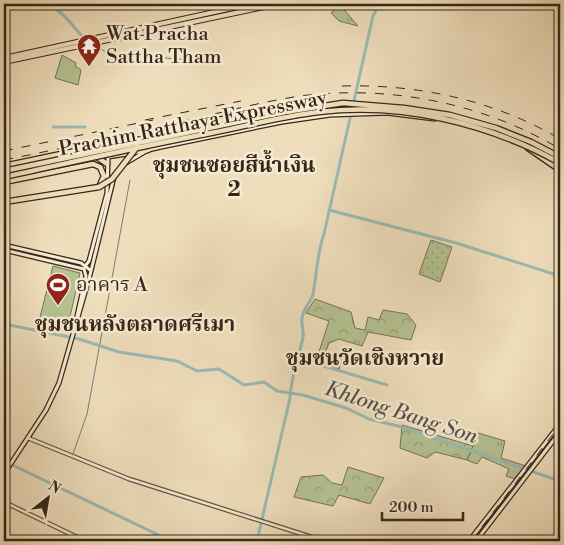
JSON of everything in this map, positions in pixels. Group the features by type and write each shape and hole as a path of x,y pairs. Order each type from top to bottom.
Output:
{"highway":[{"name":"Prachim Ratthaya Expressway","path":"4,175 129,144 332,104 380,105 450,115 504,131 560,161"},
{"path":"4,202 99,186 112,179 139,145 152,134 271,109 332,104"},
{"name":"Prachim Ratthaya Expressway","path":"4,175 285,117 349,110 403,112 456,122 518,142 560,161"},
{"path":"4,166 123,141 184,136"},
{"path":"528,148 560,170"},
{"path":"4,175 74,159 148,150"},
{"path":"96,156 107,164"},
{"path":"4,182 93,164 100,167 103,172 103,181 99,186"}],"main road":[{"path":"4,61 251,4"},
{"path":"4,61 278,4"},
{"path":"4,474 52,398 90,271 107,193 108,156 113,151 318,106 361,106 403,109 466,121 511,136 560,161"},
{"path":"86,265 94,248 117,171 122,165 148,150 161,146 289,121 344,114 403,114 450,122 489,133 560,161"},
{"path":"4,245 86,265 90,271"},
{"path":"4,250 84,269 86,276 77,318"},
{"path":"469,541 560,424"},
{"path":"476,541 560,432"},
{"path":"495,509 499,511"}],"street":[{"path":"28,438 139,482 324,541"},
{"path":"4,502 85,541"}],"green space":[{"path":"329,4 339,4 358,26 339,21 331,13 334,11"},
{"path":"62,55 76,63 75,66 81,70 78,85 55,78"},
{"path":"431,240 452,247 440,282 419,274"},
{"name":"อาคาร A","path":"53,266 80,273 68,325 40,317"},
{"path":"315,299 351,312 355,328 365,330 368,317 379,320 383,310 407,314 416,325 411,340 368,332 362,346 339,339 329,343 326,351 342,359 339,369 316,361 329,321 306,313"},
{"path":"402,425 473,446 467,460 435,452 427,458 400,448"},
{"path":"478,433 505,441 501,458 526,466 515,479 506,476 509,469 482,457 477,464 467,460"},
{"path":"348,467 384,478 370,504 339,495 333,506 294,497 301,477 323,475 332,483 342,485"}],"waterway":[{"path":"47,4 62,14 81,35"},
{"path":"257,541 303,337 303,315 313,294 320,248 373,16 379,4"},
{"path":"95,45 107,53 201,61"},
{"path":"53,127 85,127"},
{"path":"73,454 87,414 130,180"},
{"path":"329,210 456,243 560,276"},
{"name":"Khlong Bang Son","path":"4,324 79,339 119,352 177,361 197,371 219,369 244,385 264,382 277,391 303,395 346,408 369,419 402,427 560,481"},
{"path":"297,358 387,385"},
{"path":"4,461 171,541"}],"railway":[{"path":"342,86 399,88 455,97 509,114 535,125 560,139"},
{"path":"4,160 278,100 308,95 341,93 374,93 406,96 470,110 501,120 531,133 560,149"},
{"path":"145,120 241,101"},
{"path":"4,151 153,120"},
{"path":"471,541 560,425"}],"place":[{"name":"Wat Pracha Sattha Tham","path":"89,67"},
{"name":"อาคาร A","path":"58,306"}],"district":[{"name":"ชุมชนซอยสีน้ำเงิน 2","path":"234,178"},
{"name":"ชุมชนหลังตลาดศรีเมา","path":"135,325"},
{"name":"ชุมชนวัดเชิงหวาย","path":"365,359"}]}
